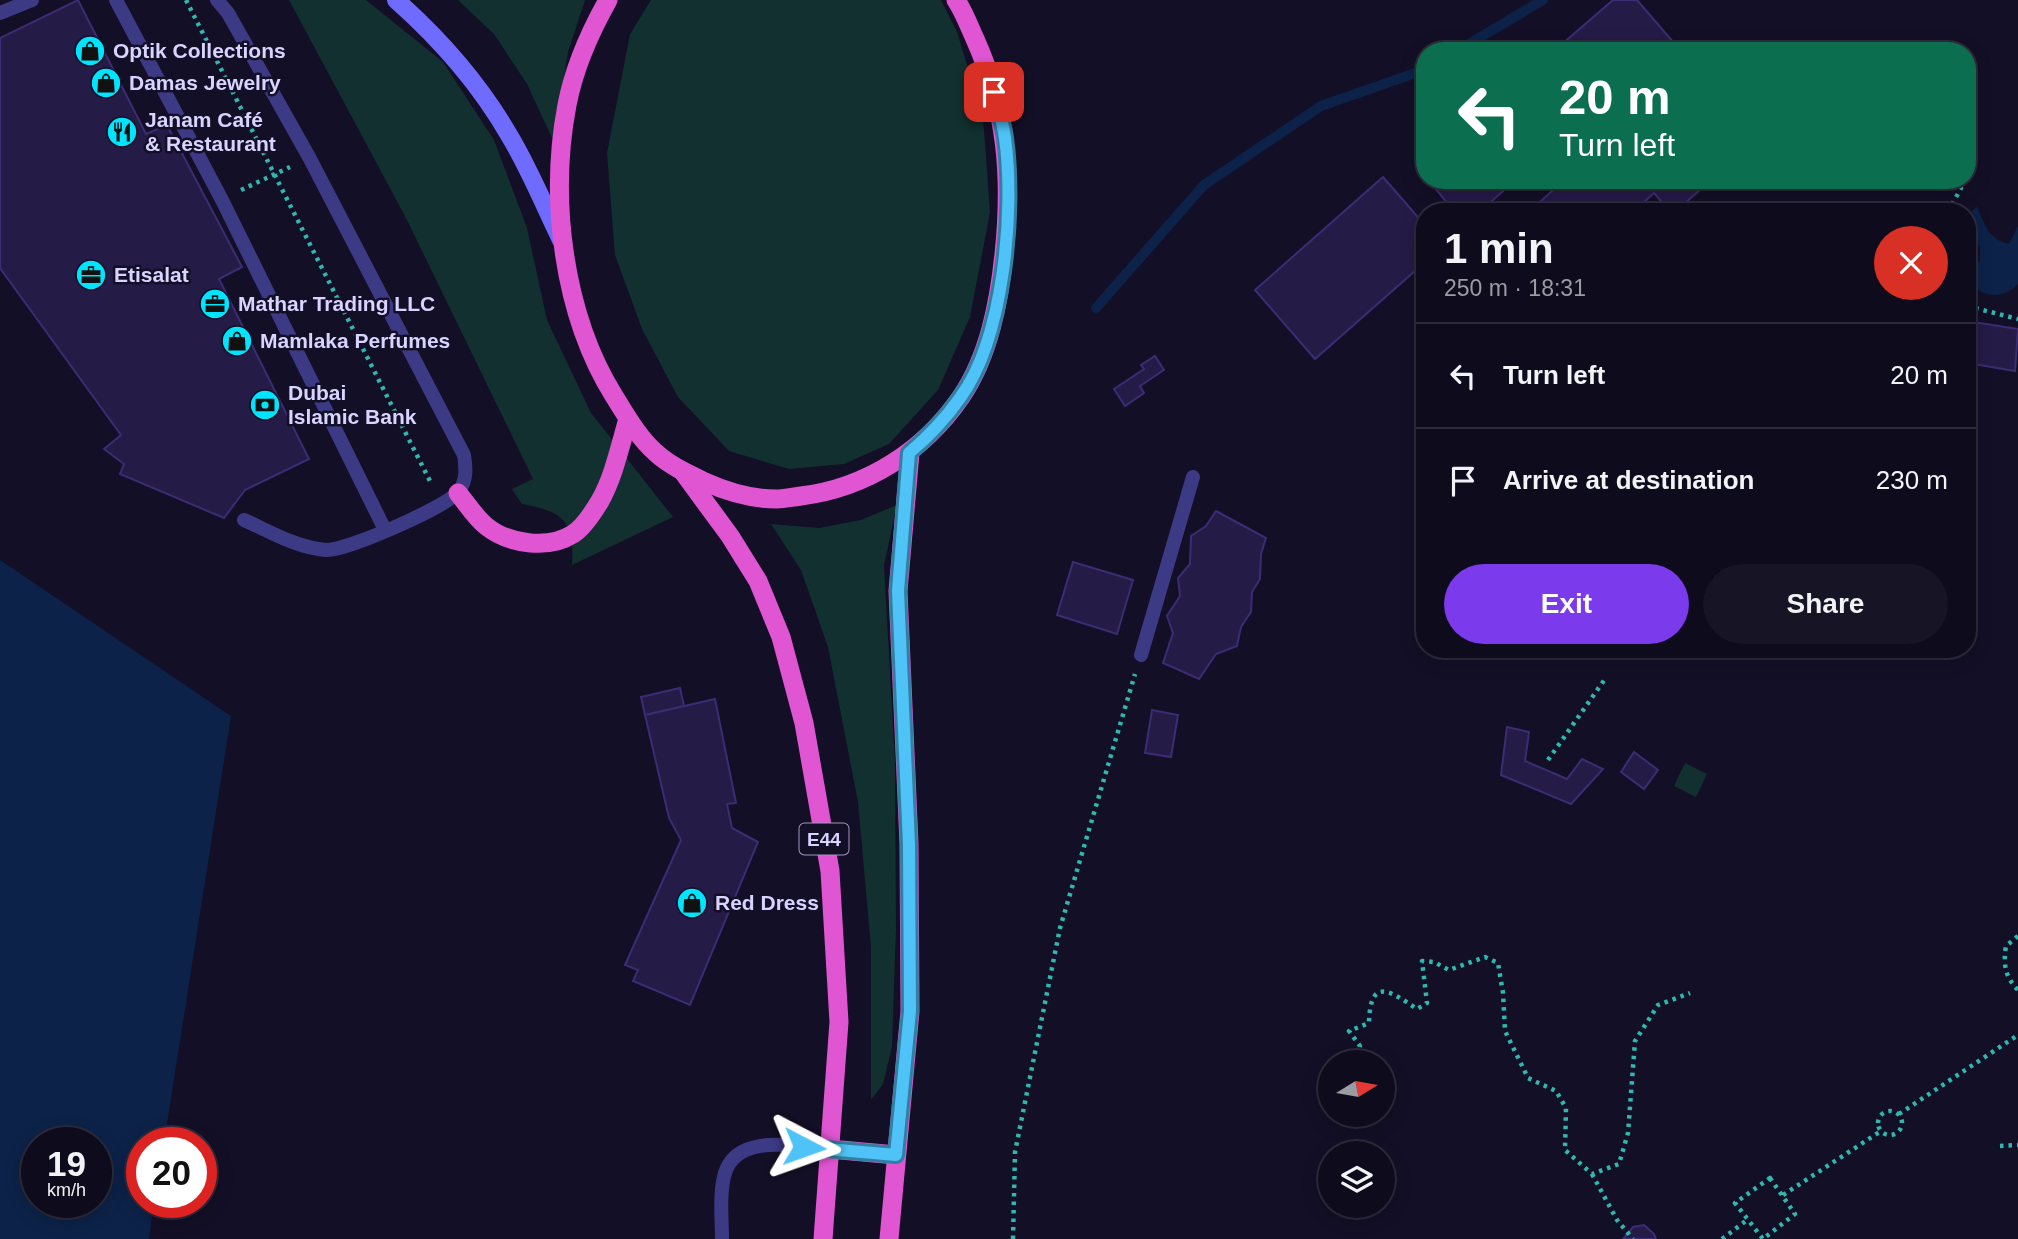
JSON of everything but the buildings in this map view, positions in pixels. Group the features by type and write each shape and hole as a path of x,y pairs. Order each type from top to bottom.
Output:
{"highway":[{"path":"608,0 590,34 568,104 560,177 563,245 572,296 585,340 604,381 628,419 653,451 682,472 723,490 776,499 823,494 869,478 909,453 928,437 961,397 979,364 993,322 1002,276 1009,208 1005,138 988,69 956,0"},
{"path":"458,493 487,527 505,537 549,543 573,534 600,502 608,485 628,419"},
{"path":"889,1239 910,1011 909,845 898,591 909,453"},
{"name":"E44","path":"682,472 730,536 758,581 781,637 804,723 831,885 839,1023 823,1239"},
{"path":"830,1149 896,1155"}],"main road":[{"path":"396,0 427,28 463,67 509,134 563,245"}],"lane":[{"path":"0,13 32,0"},
{"path":"116,0 222,200 385,530"},
{"path":"217,0 230,7 464,455 466,467 465,479 458,493 349,545 326,550 296,543 244,520"},
{"path":"1141,655 1193,477"},
{"path":"722,1239 726,1171 738,1154 757,1145 830,1149"}],"path":[{"path":"186,0 432,486 466,467"},
{"path":"222,200 309,157"},
{"path":"1976,308 2018,319"},
{"path":"1013,1239 1015,1152 1060,928 1141,655"},
{"path":"1548,760 1605,679"},
{"path":"2018,936 2006,946 2003,961 2009,981 2018,990"},
{"path":"1358,1050 1360,1046 1349,1031 1369,1023 1369,1008 1376,995 1389,990 1417,1009 1427,1003 1422,961 1434,962 1449,970 1485,957 1498,964 1505,1031 1528,1078 1556,1091 1566,1108 1565,1150 1592,1174 1617,1220 1633,1239"},
{"path":"1592,1174 1619,1164 1628,1133 1635,1041 1658,1005 1690,993"},
{"path":"1899,1114 2018,1035"},
{"path":"1891,1111 1899,1114 1903,1123 1899,1132 1890,1135 1881,1131 1878,1122 1882,1114 1891,1111"},
{"path":"1783,1195 1881,1131"},
{"path":"2000,1146 2018,1145"},
{"path":"1770,1178 1783,1195 1795,1214 1763,1239 1735,1203 1770,1178"},
{"path":"1722,1239 1747,1220"}],"green space":[{"path":"289,0 366,0 443,62 494,140 527,228 547,320 591,413 673,517 572,565 571,538 564,521 548,511 522,504 512,489 533,479 406,218"},
{"path":"458,0 585,0 568,52 554,142 527,84 494,34"},
{"path":"651,0 941,0 957,32 983,117 990,212 970,317 938,390 889,444 844,464 789,469 729,451 678,397 642,329 615,255 607,153 630,34"},
{"path":"897,505 884,565 895,762 896,928 892,1047 883,1084 871,1100 871,947 858,802 828,647 801,570 771,524 819,528 861,520"},
{"path":"1685,763 1707,774 1696,797 1674,786"}],"water":[{"path":"1976,208 1988,230 2002,242 2009,244 2018,226 2018,284 1999,295 1976,288 1976,261 1980,261 1980,246 1976,242"},
{"path":"0,560 231,716 167,1127 126,1127 126,1218 152,1218 149,1239 0,1239"}],"waterway":[{"path":"1472,42 1543,0"},
{"path":"1096,308 1204,185 1321,106 1416,73"}],"place":[{"name":"Optik Collections","path":"90,51"},
{"name":"Damas Jewelry","path":"106,83"},
{"name":"Janam Café & Restaurant","path":"122,132"},
{"name":"Etisalat","path":"91,275"},
{"name":"Mathar Trading LLC","path":"215,304"},
{"name":"Mamlaka Perfumes","path":"237,341"},
{"name":"Dubai Islamic Bank","path":"265,405"},
{"name":"Red Dress","path":"692,903"}],"route":[{"path":"804,1147 896,1155 910,1011 909,845 898,591 909,453 928,437 961,397 979,364 993,322 1002,276 1009,208 1005,138 994,92"}]}
